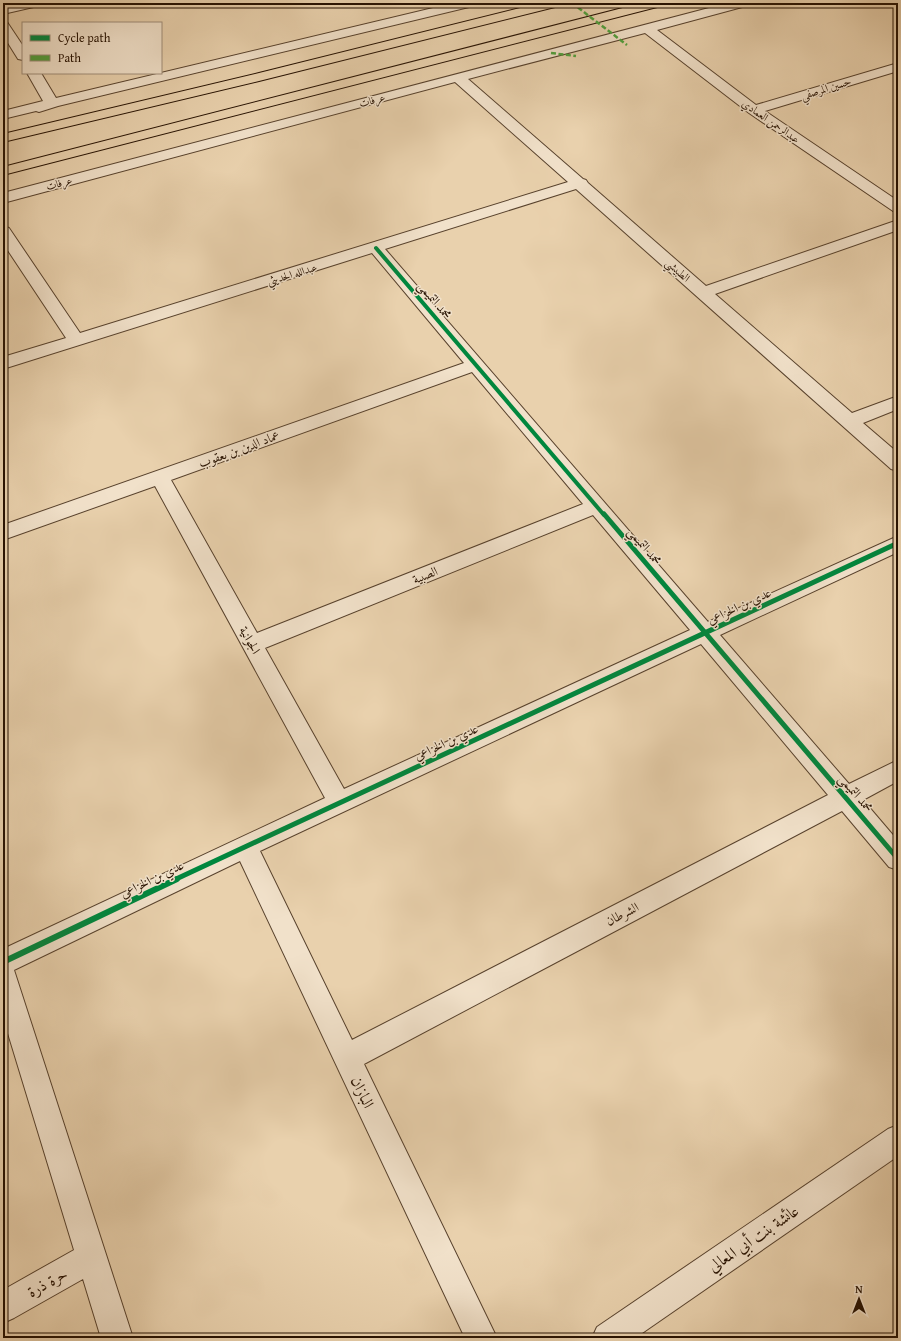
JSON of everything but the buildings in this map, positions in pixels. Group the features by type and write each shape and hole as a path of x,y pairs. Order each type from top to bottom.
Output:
{"main road":[{"path":"3,138 555,3"},
{"name":"عرفات","path":"3,171 657,3"},
{"path":"122,110 110,119 114,128 119,133 152,133"}],"street":[{"path":"3,10 34,3"},
{"path":"3,115 469,3"},
{"name":"عرفات","path":"3,198 742,3"},
{"path":"3,25 22,54"},
{"name":"عبدالرحمن العمادي","path":"647,29 754,110 898,208"},
{"name":"حسين المرصفي","path":"754,110 898,67"},
{"path":"35,74 52,104"},
{"name":"الطبيشي","path":"458,77 898,464"},
{"path":"3,119 52,104"},
{"name":"عبدالله الحديثي","path":"3,363 581,184"},
{"path":"704,292 898,226"},
{"path":"3,231 77,341"},
{"name":"محمد التميمي","path":"376,248 898,859"},
{"name":"عماد الدين بن يعقوب","path":"3,533 476,365"},
{"path":"850,421 898,402"},
{"name":"الجوانية","path":"160,477 340,802"},
{"name":"الصبية","path":"252,644 597,506"},
{"name":"عدي بن الخزاعي","path":"3,962 245,846 706,634 898,543"},
{"name":"الشرطان","path":"346,1058 898,770"},
{"name":"البازان","path":"245,846 481,1338"},
{"path":"3,974 117,1338"},
{"name":"عائشة بنت أبي المعالي","path":"608,1338 898,1138"},
{"name":"حرة ذرة","path":"3,1307 91,1257"}],"marked path":[{"path":"572,3 627,45"},
{"path":"551,53 576,56"}],"cycle path":[{"path":"376,248 898,859"},
{"path":"3,962 245,846 898,543"}]}
